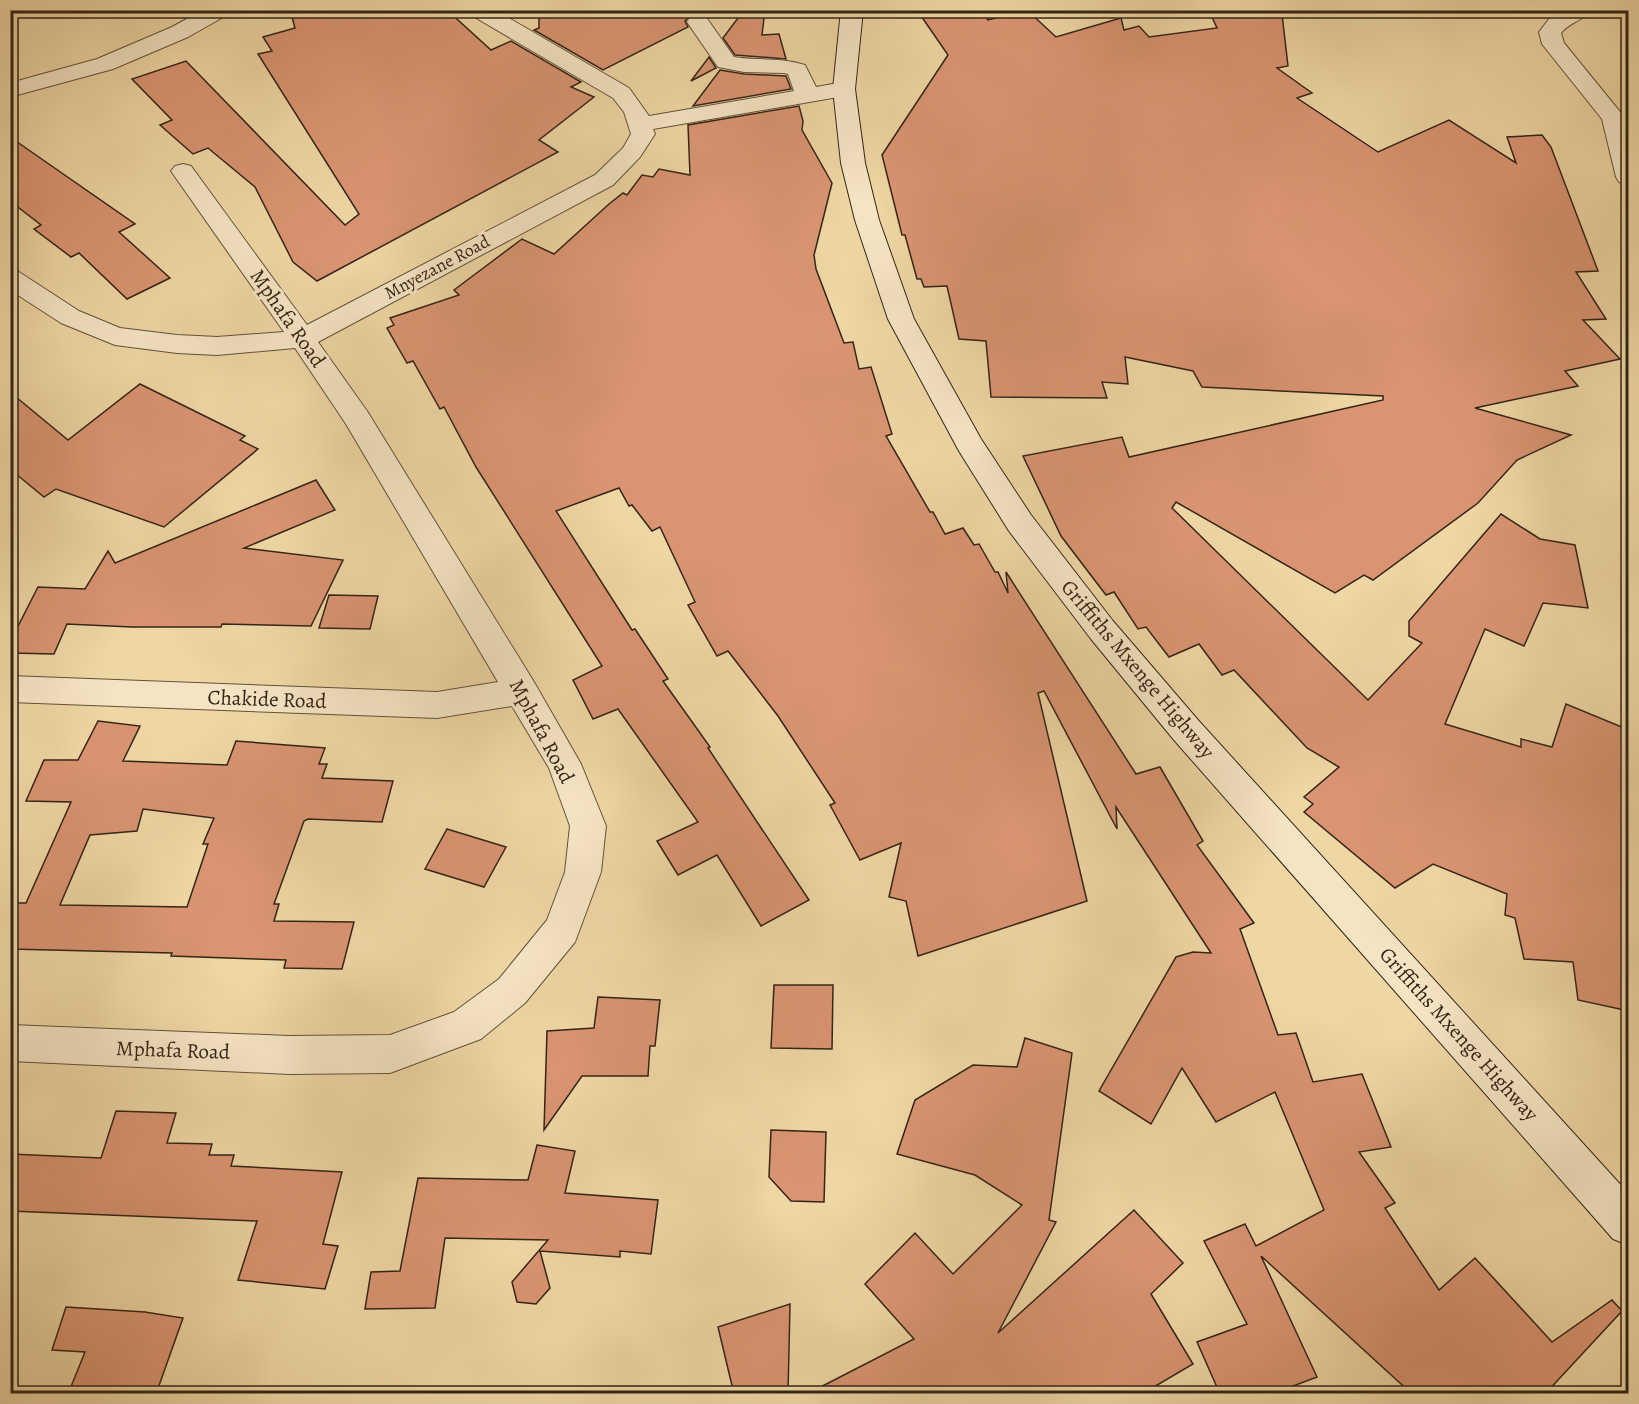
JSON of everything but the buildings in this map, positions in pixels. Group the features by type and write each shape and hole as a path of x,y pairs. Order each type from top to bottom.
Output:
{"street":[{"path":"10,90 105,64 180,32 219,10"},
{"path":"479,10 621,93 635,109 641,124 844,89"},
{"name":"Griffiths Mxenge Highway","path":"852,10 844,89 853,163 861,198 901,319 969,444 1020,523 1102,630 1186,730 1629,1224"},
{"path":"1581,10 1560,20 1550,32 1553,44 1613,118 1629,177"},
{"path":"698,22 726,62 749,66 790,67 797,70 808,96"},
{"name":"Mnyezane Road","path":"10,278 70,317 115,336 177,345 217,346 302,339 603,180 632,152 643,134 641,124"},
{"name":"Mphafa Road","path":"10,1043 289,1055 390,1053 466,1026 512,991 562,930 583,872 588,826 564,764 400,487 302,339 183,171"},
{"name":"Chakide Road","path":"10,689 437,705 522,691"}]}
